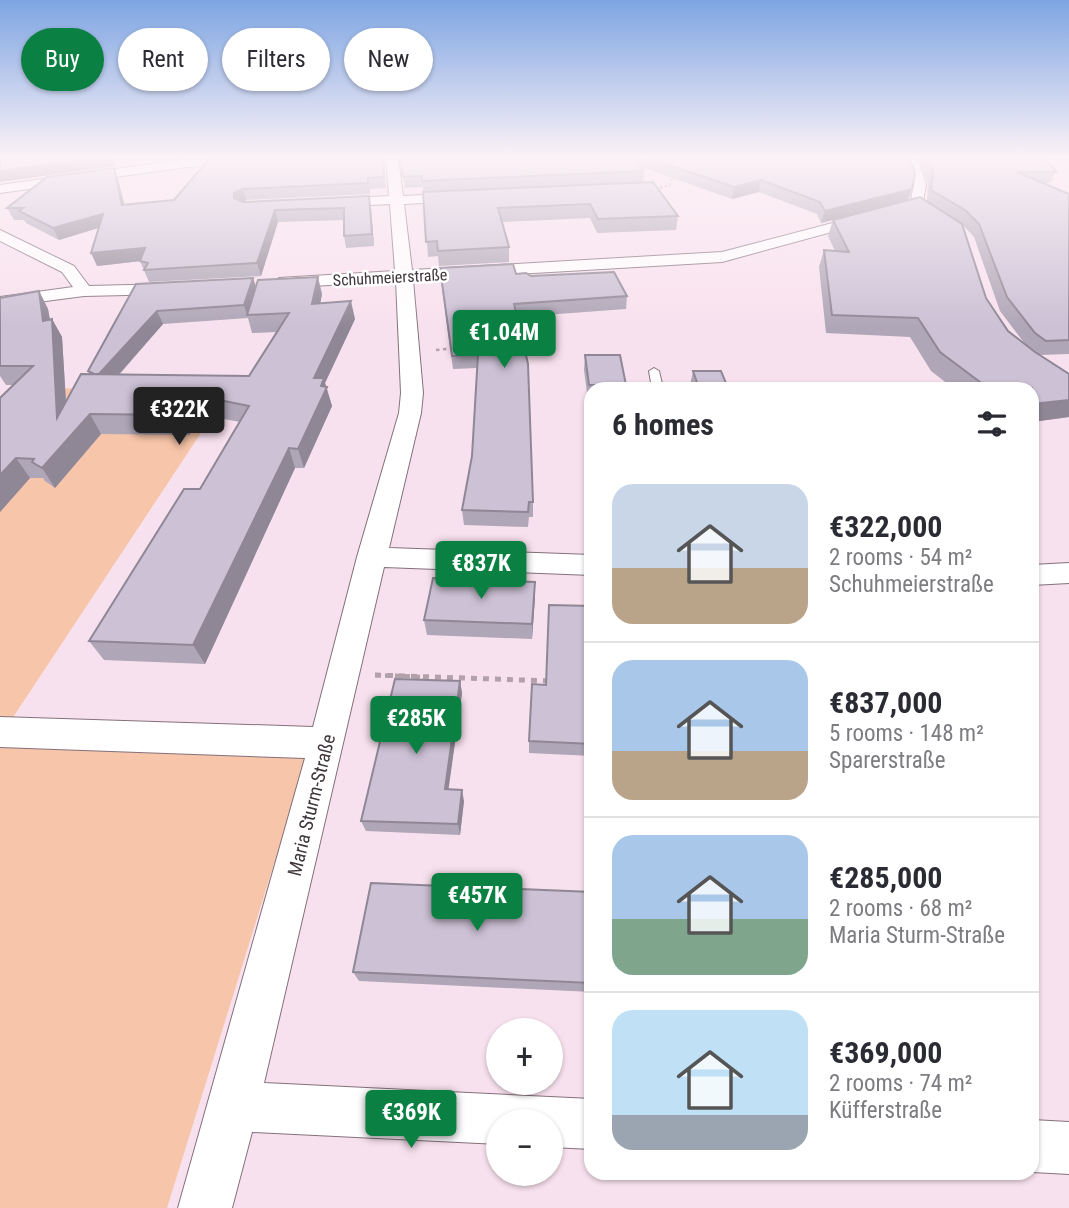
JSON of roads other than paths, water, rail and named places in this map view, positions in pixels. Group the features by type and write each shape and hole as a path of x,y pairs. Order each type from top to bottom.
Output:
{"street":[{"name":"Maria Sturm-Straße","path":"205,1208 234,1106 327,743 371,557 410,413 412,393 397,214"},
{"name":"Schuhmeierstraße","path":"256,284 722,257 882,216"},
{"path":"0,235 68,269 84,290"},
{"path":"0,302 84,290 188,288"},
{"path":"371,557 584,565"},
{"path":"1039,575 1069,573"},
{"path":"0,732 327,743"},
{"path":"234,1106 584,1124"},
{"path":"1039,1146 1069,1148"}],"lane":[{"path":"654,372 656,382"}]}
